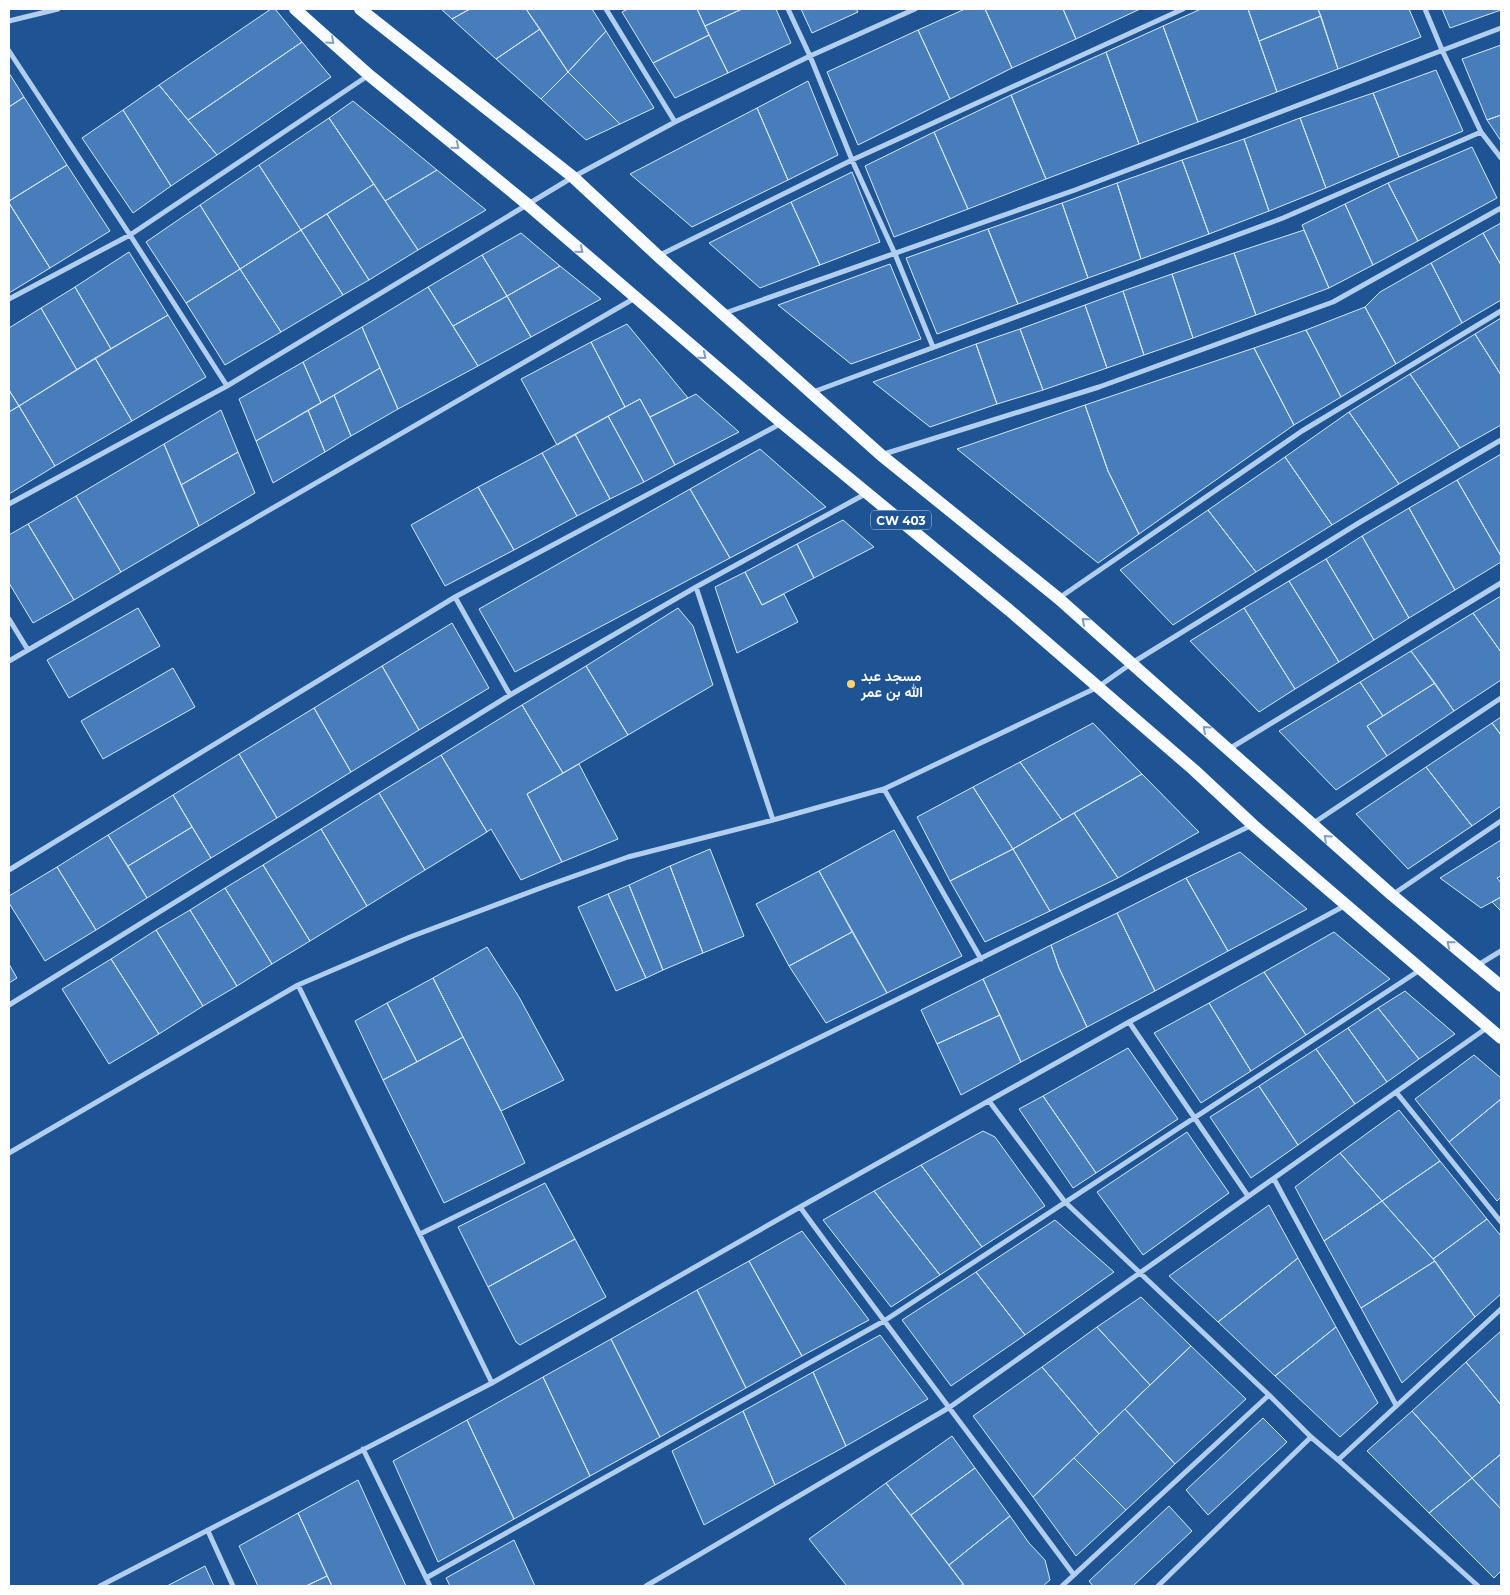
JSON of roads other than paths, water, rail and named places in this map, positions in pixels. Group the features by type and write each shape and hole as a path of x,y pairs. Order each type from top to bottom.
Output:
{"main road":[{"name":"CW 403","path":"295,9 369,75 527,204 782,423 1098,687 1253,825 1501,1038"},
{"name":"CW 403","path":"360,9 573,177 658,256 881,455 1058,598 1392,895 1501,986"}],"street":[{"path":"9,21 58,9"},
{"path":"606,9 675,122"},
{"path":"788,9 810,56 852,160 895,254 934,347"},
{"path":"9,504 227,386 573,177 675,122 810,56 916,9"},
{"path":"658,256 852,160 1183,9"},
{"path":"1425,9 1480,132 1501,158"},
{"path":"724,313 1084,187 1501,28"},
{"path":"9,51 227,386"},
{"path":"9,299 130,235 369,75"},
{"path":"812,392 1283,218 1480,132"},
{"path":"881,455 1099,387 1332,302 1501,208"},
{"path":"9,661 635,298"},
{"path":"1058,598 1302,431 1501,311"},
{"path":"9,870 455,597 782,423"},
{"path":"10,1150 298,985 410,937 628,857 884,789 1098,687 1132,663 1362,521 1501,440"},
{"path":"9,1005 510,695 696,587 868,493"},
{"path":"1228,749 1501,582"},
{"path":"696,587 773,820"},
{"path":"455,597 510,695"},
{"path":"9,619 28,650"},
{"path":"1312,824 1501,698"},
{"path":"884,789 981,959"},
{"path":"1392,895 1501,821"},
{"path":"420,1234 1253,825"},
{"path":"100,1586 492,1383 800,1207 1130,1022 1347,905"},
{"path":"1477,965 1501,951"},
{"path":"426,1578 884,1321 1420,970"},
{"path":"298,985 492,1383"},
{"path":"1130,1022 1248,1196"},
{"path":"646,1586 950,1407 1488,1026"},
{"path":"1396,1092 1501,1222"},
{"path":"989,1102 1065,1202 1269,1395 1311,1438 1478,1586"},
{"path":"1274,1178 1396,1405"},
{"path":"800,1207 1074,1575"},
{"path":"1338,1460 1501,1309"},
{"path":"1062,1586 1269,1395"},
{"path":"1158,1586 1311,1438"},
{"path":"363,1449 430,1586"},
{"path":"208,1531 232,1586"}],"place":[{"name":"مسجد عبد الله بن عمر","path":"851,684"}]}
